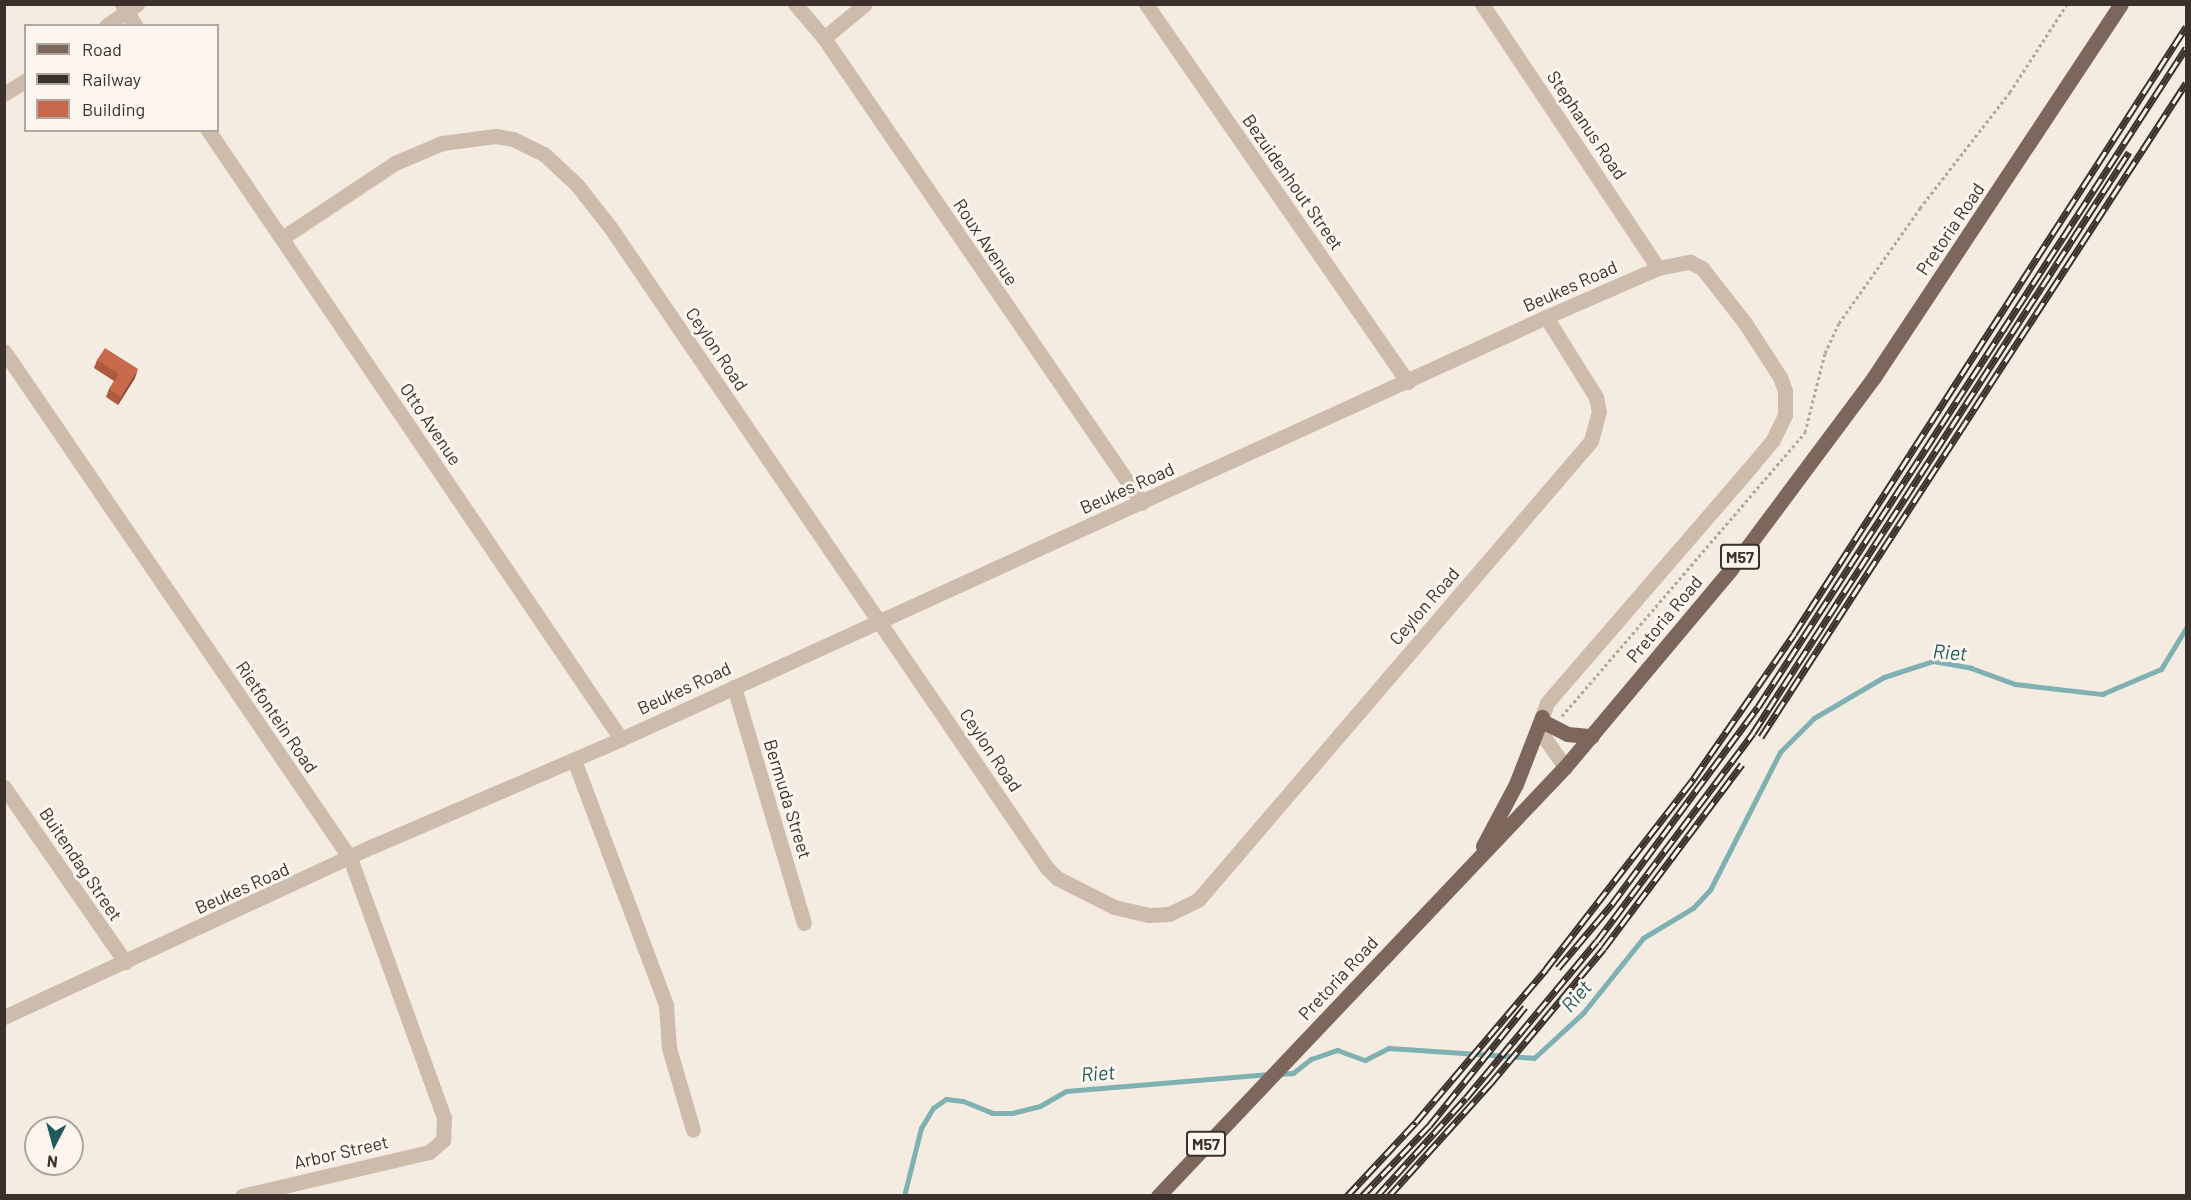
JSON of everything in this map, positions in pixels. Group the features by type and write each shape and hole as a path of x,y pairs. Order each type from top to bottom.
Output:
{"main road":[{"name":"Pretoria Road","path":"1158,1196 1565,767 1731,568 1874,377 2121,4"},
{"path":"1476,860 1546,722 1567,734 1592,736"}],"street":[{"name":"Roux Avenue","path":"795,4 824,38 1142,503"},
{"path":"824,38 865,4"},
{"name":"Bezuidenhout Street","path":"1146,4 1408,382"},
{"name":"Stephanus Road","path":"1482,4 1658,268"},
{"path":"108,24 128,7 135,24"},
{"path":"4,94 24,81"},
{"name":"Otto Avenue","path":"209,132 621,739"},
{"name":"Ceylon Road","path":"282,238 395,164 458,138 496,136 513,139 544,154 577,185 610,227 1058,878 1130,912 1169,914 1185,909 1211,886 1592,441 1599,412 1596,397 1546,317"},
{"name":"Beukes Road","path":"4,1017 350,858 880,622 1546,317 1658,268 1684,262 1702,268 1745,323 1780,376 1785,391 1785,415 1777,434 1748,471 1563,681 1547,702 1546,722"},
{"name":"Rietfontein Road","path":"4,351 350,858 444,1117 443,1140"},
{"name":"Bermuda Street","path":"734,687 804,923"},
{"path":"1546,722 1546,743 1565,767"},
{"path":"574,759 666,1005 669,1048 693,1130"},
{"name":"Buitendag Street","path":"4,787 124,963"},
{"name":"Arbor Street","path":"242,1196 429,1152 443,1140"}],"path":[{"path":"1546,722 1805,432 1825,353 1839,323 1920,208 2010,92 2067,4"}],"building":[{"path":"105,348 138,369 121,397 109,389 119,374 97,360"}],"waterway":[{"name":"Riet","path":"1279,1074 1293,1073 1311,1059 1337,1050 1365,1060 1389,1048 1534,1058 1583,1013 1643,938 1693,908 1710,890 1780,752 1814,718 1884,677 1933,661 1971,668 2015,684 2102,694 2161,669 2186,628"},
{"name":"Riet","path":"904,1196 921,1128 933,1108 946,1099 963,1101 992,1113 1012,1113 1040,1106 1066,1091 1269,1074"}],"railway":[{"path":"1347,1196 1416,1122 1546,969 1694,778 1794,634 2186,27"},
{"path":"1558,968 1612,904 1758,707 2186,48"},
{"path":"1761,737 2186,83"},
{"path":"1377,1196 1466,1098 1597,941 1753,733 2129,152"},
{"path":"1389,1196 1490,1084 1604,948 1742,764"},
{"path":"1362,1196 1429,1126 1525,1007"}]}
